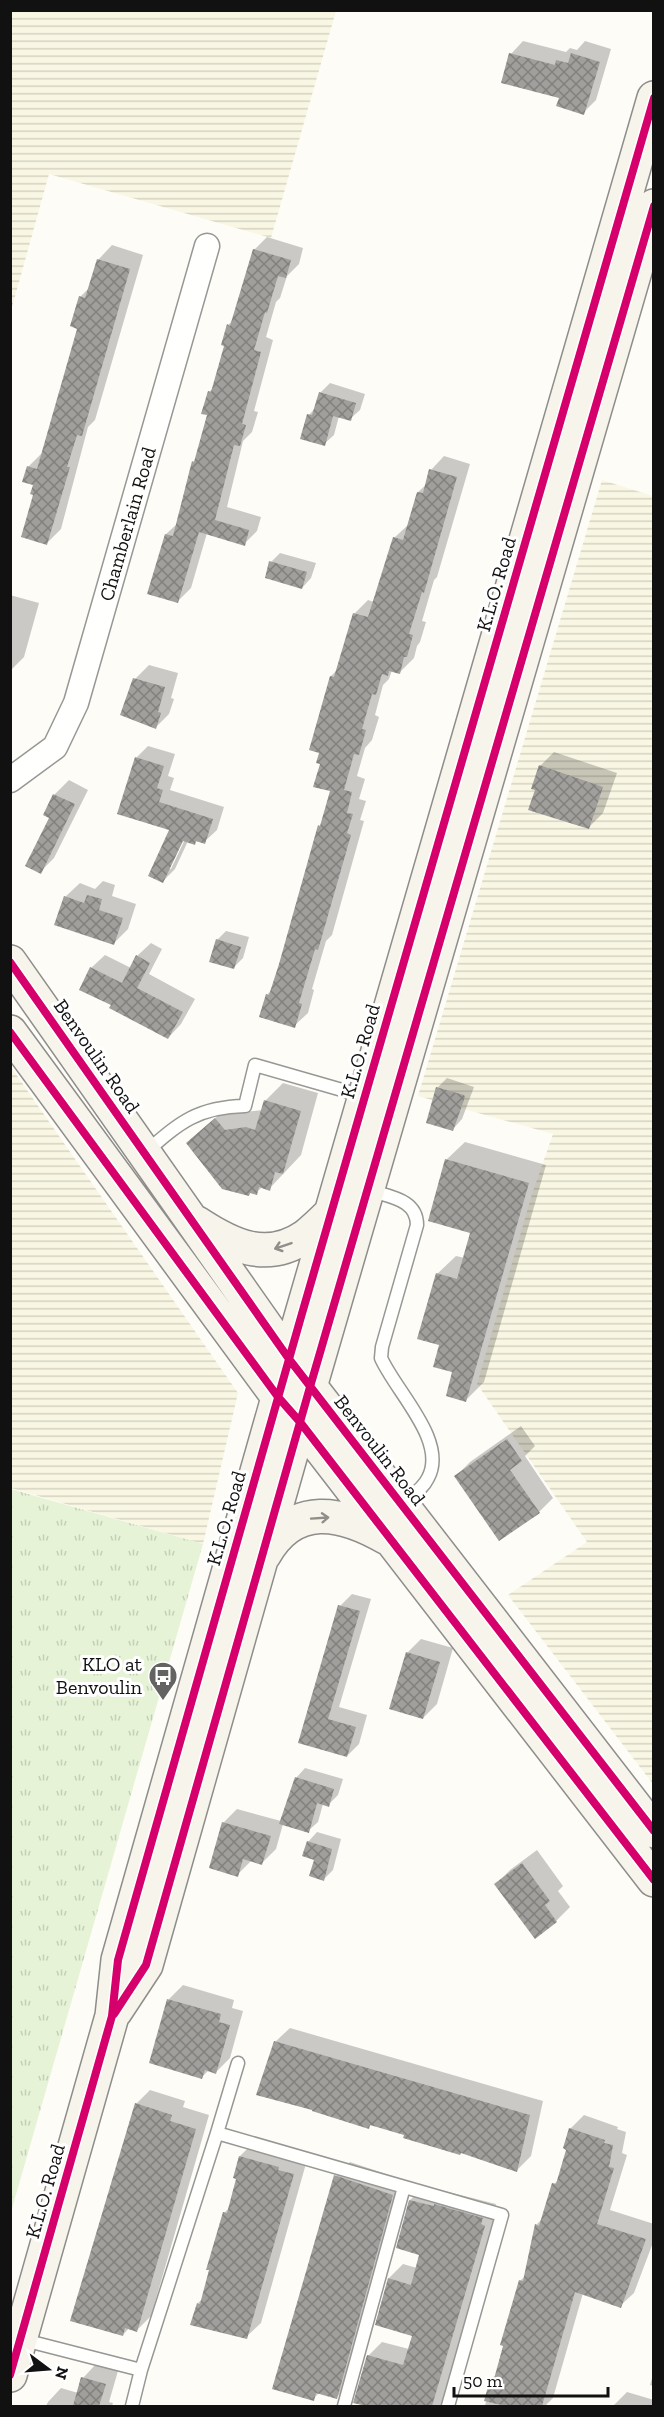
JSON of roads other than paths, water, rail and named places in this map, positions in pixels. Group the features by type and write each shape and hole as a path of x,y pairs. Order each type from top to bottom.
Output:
{"main road":[{"name":"K.L.O. Road","path":"10,2375 16,2338 112,2016 117,1960 364,1097 654,98"},
{"name":"K.L.O. Road","path":"112,2016 146,1965 310,1387 654,206"},
{"name":"Benvoulin Road","path":"10,962 289,1359 654,1831"},
{"path":"10,1032 278,1397 392,1540 654,1880"},
{"path":"190,1219 221,1239 242,1247 266,1251 286,1246 306,1236 331,1213"},
{"path":"260,1562 271,1543 284,1531 299,1521 322,1516 348,1519 392,1540"}],"street":[{"name":"Chamberlain Road","path":"10,780 55,747 76,703 207,246"}],"lane":[{"path":"145,1153 168,1132 192,1116 222,1107 245,1106 255,1065 364,1097"},
{"path":"367,1190 407,1203 417,1215 417,1225 382,1347 381,1358 429,1438 433,1462 423,1486 402,1505"},
{"path":"132,2406 141,2370 238,2063"},
{"path":"217,2133 502,2215 448,2406"},
{"path":"344,2406 404,2187"},
{"path":"16,2338 141,2370"}],"place":[{"name":"KLO at Benvoulin","path":"163,1702"}]}
